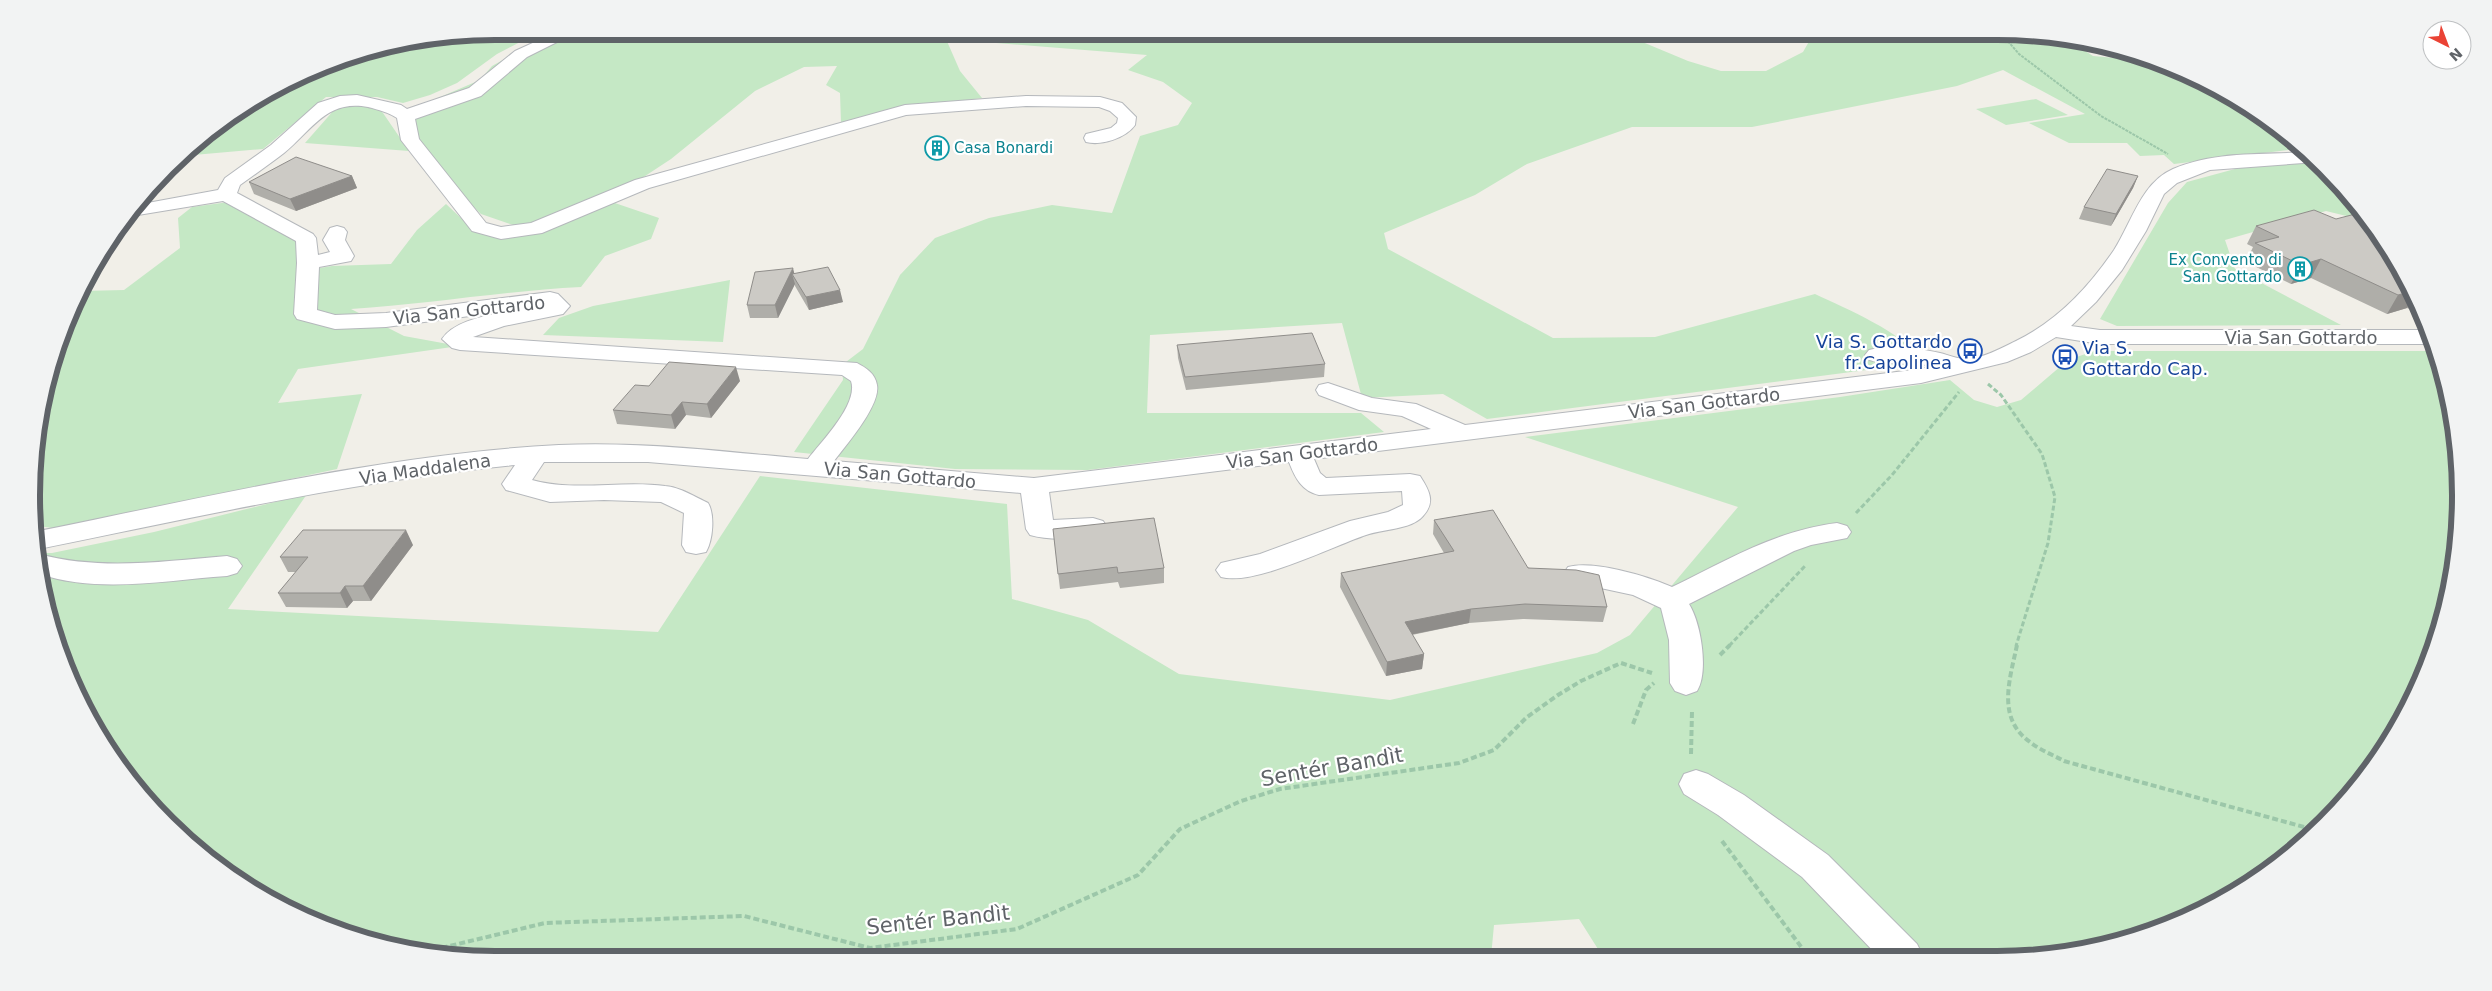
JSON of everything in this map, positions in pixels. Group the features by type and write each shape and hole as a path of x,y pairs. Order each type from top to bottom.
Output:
{"street":[{"path":"400,112 452,89 531,40"},
{"path":"140,210 226,195 232,182 278,149 324,107 340,101 357,100 400,112 475,92 521,54 549,40"},
{"path":"400,112 410,140 479,227 501,232 535,229 642,184 905,110 1026,100 1100,102 1116,107 1127,117 1126,125 1117,132 1093,138"},
{"name":"Via San Gottardo","path":"226,195 306,238 308,263 305,314 335,322 386,320 550,299 559,306 556,309 480,325 465,330 454,339 460,343 848,368 861,376 865,387 857,414 833,442 815,468 1034,486 1921,376 1967,366 2023,347 2053,330 2096,289 2136,231 2155,190 2181,173 2208,166 2301,157"},
{"path":"308,263 343,256 334,240 337,232"},
{"name":"Via San Gottardo","path":"2053,330 2100,337 2423,337"},
{"path":"1877,355 1919,356 1967,366"},
{"path":"1328,390 1368,405 1407,409 1463,433"},
{"name":"Via Maddalena","path":"42,539 312,485 454,463 534,455 560,453 648,454 815,468"},
{"path":"1231,570 1267,562 1360,526 1396,519 1412,512 1417,505 1416,491 1410,482 1319,487 1308,476 1298,454"},
{"path":"534,455 516,484 550,494 604,492 666,494 698,510 696,545"},
{"path":"1034,486 1040,529 1093,527"},
{"path":"1671,600 1784,544 1807,536 1838,532"},
{"path":"46,567 53,570 103,573 227,566"},
{"path":"1578,574 1629,582 1671,600 1678,612 1687,658 1686,683"},
{"path":"1696,784 1731,805 1815,866 1898,951"}],"path":[{"path":"2004,40 2020,55 2064,86 2104,119 2168,154"},
{"path":"1716,659 1892,475 1956,396 1965,379 1967,366"},
{"path":"1967,366 2001,394 2042,454 2056,498 2048,543 2016,642 2006,701 2015,727 2029,742 2064,761 2308,828"},
{"name":"Sentér Bandìt","path":"443,948 545,924 744,916 870,948 1017,929 1138,875 1180,828 1241,801 1280,789 1459,763 1494,750 1527,717 1558,695 1582,680 1621,663"},
{"path":"1633,724 1646,690"}],"green space":[{"path":"524,40 497,54 457,83 430,95 403,103 377,97 326,97 263,149 193,155 218,134 268,101 294,87 349,64 407,49 436,44 466,41"},
{"path":"539,40 946,40 960,71 982,98 899,109 841,123 840,93 826,85 837,66 804,67 755,91 671,159 636,182 541,221 519,227 481,214 462,196 413,133 412,119 424,104 480,80 492,66"},
{"path":"959,40 1638,40 1688,61 1721,71 1766,71 1803,52 1810,40 2026,41 2081,48 2093,56 2124,59 2171,75 2224,101 2250,117 2293,149 2174,164 2164,155 2140,156 2127,143 2069,143 2029,123 2085,114 2003,70 1957,86 1752,127 1632,127 1527,164 1475,195 1384,233 1388,249 1553,338 1655,337 1815,294 1858,314 1888,331 1913,350 1922,360 1905,365 1487,419 1443,394 1362,398 1342,323 1150,335 1147,413 1361,413 1384,432 1088,470 955,469 794,452 843,380 842,365 863,349 900,275 935,238 989,218 1052,205 1112,213 1140,136 1178,125 1192,103 1163,82 1128,70 1147,55"},
{"path":"2036,99 2068,115 2006,125 1976,109"},
{"path":"350,105 376,106 383,113 409,151 305,143 334,110"},
{"path":"2306,161 2319,173 2359,219 2326,211 2225,240 2235,269 2341,325 2117,326 2100,319 2168,203 2187,182 2246,166"},
{"path":"606,200 659,218 651,239 605,256 581,287 523,291 351,309 404,336 459,346 298,369 278,403 362,394 337,469 94,521 53,528 41,526 41,466 49,407 64,349 87,294 89,291 124,290 180,248 178,218 192,207 229,202 295,237 301,271 332,266 391,264 417,230 446,204 476,232 501,235"},
{"path":"730,280 723,342 543,335 559,318 593,306"},
{"path":"2094,351 2429,351 2443,407 2448,436 2451,466 2451,525 2448,555 2436,613 2428,642 2405,697 2375,749 2358,773 2319,818 2274,857 2250,874 2198,904 2143,927 2114,935 2056,947 2026,950 1599,951 1579,919 1494,925 1492,951 496,951 436,947 407,942 349,927 294,904 242,874 218,857 173,818 134,773 117,749 87,697 64,642 49,584 44,553 52,553 154,532 307,494 228,609 658,632 760,476 1007,504 1012,599 1088,620 1179,674 1390,700 1597,653 1630,635 1738,507 1525,437 1840,397 1950,380 1974,400 1997,407 2021,400 2068,360"}],"building":[{"path":"296,157 352,176 290,199 249,182"},
{"path":"2107,169 2138,176 2116,214 2084,207"},
{"path":"2314,210 2336,219 2355,214 2375,242 2405,293 2398,295 2321,259 2301,265 2255,243 2279,237 2256,226"},
{"path":"828,267 840,290 806,297 792,274"},
{"path":"793,268 775,305 747,305 755,272"},
{"path":"1312,333 1325,364 1185,377 1177,345"},
{"path":"669,362 736,367 707,404 682,402 671,415 613,410 635,385 649,386"},
{"path":"1493,510 1528,568 1576,570 1599,575 1607,607 1525,604 1471,609 1405,622 1424,654 1387,662 1341,573 1454,551 1434,520"},
{"path":"1154,518 1164,568 1118,573 1117,567 1058,574 1053,529"},
{"path":"303,530 406,530 363,586 345,586 340,593 278,593 308,557 280,557"}],"place":[{"name":"Casa Bonardi","path":"937,148"},
{"name":"Ex Convento di San Gottardo","path":"2300,269"},
{"name":"Via S. Gottardo fr.Capolinea","path":"1970,351"},
{"name":"Via S. Gottardo Cap.","path":"2065,357"}]}
